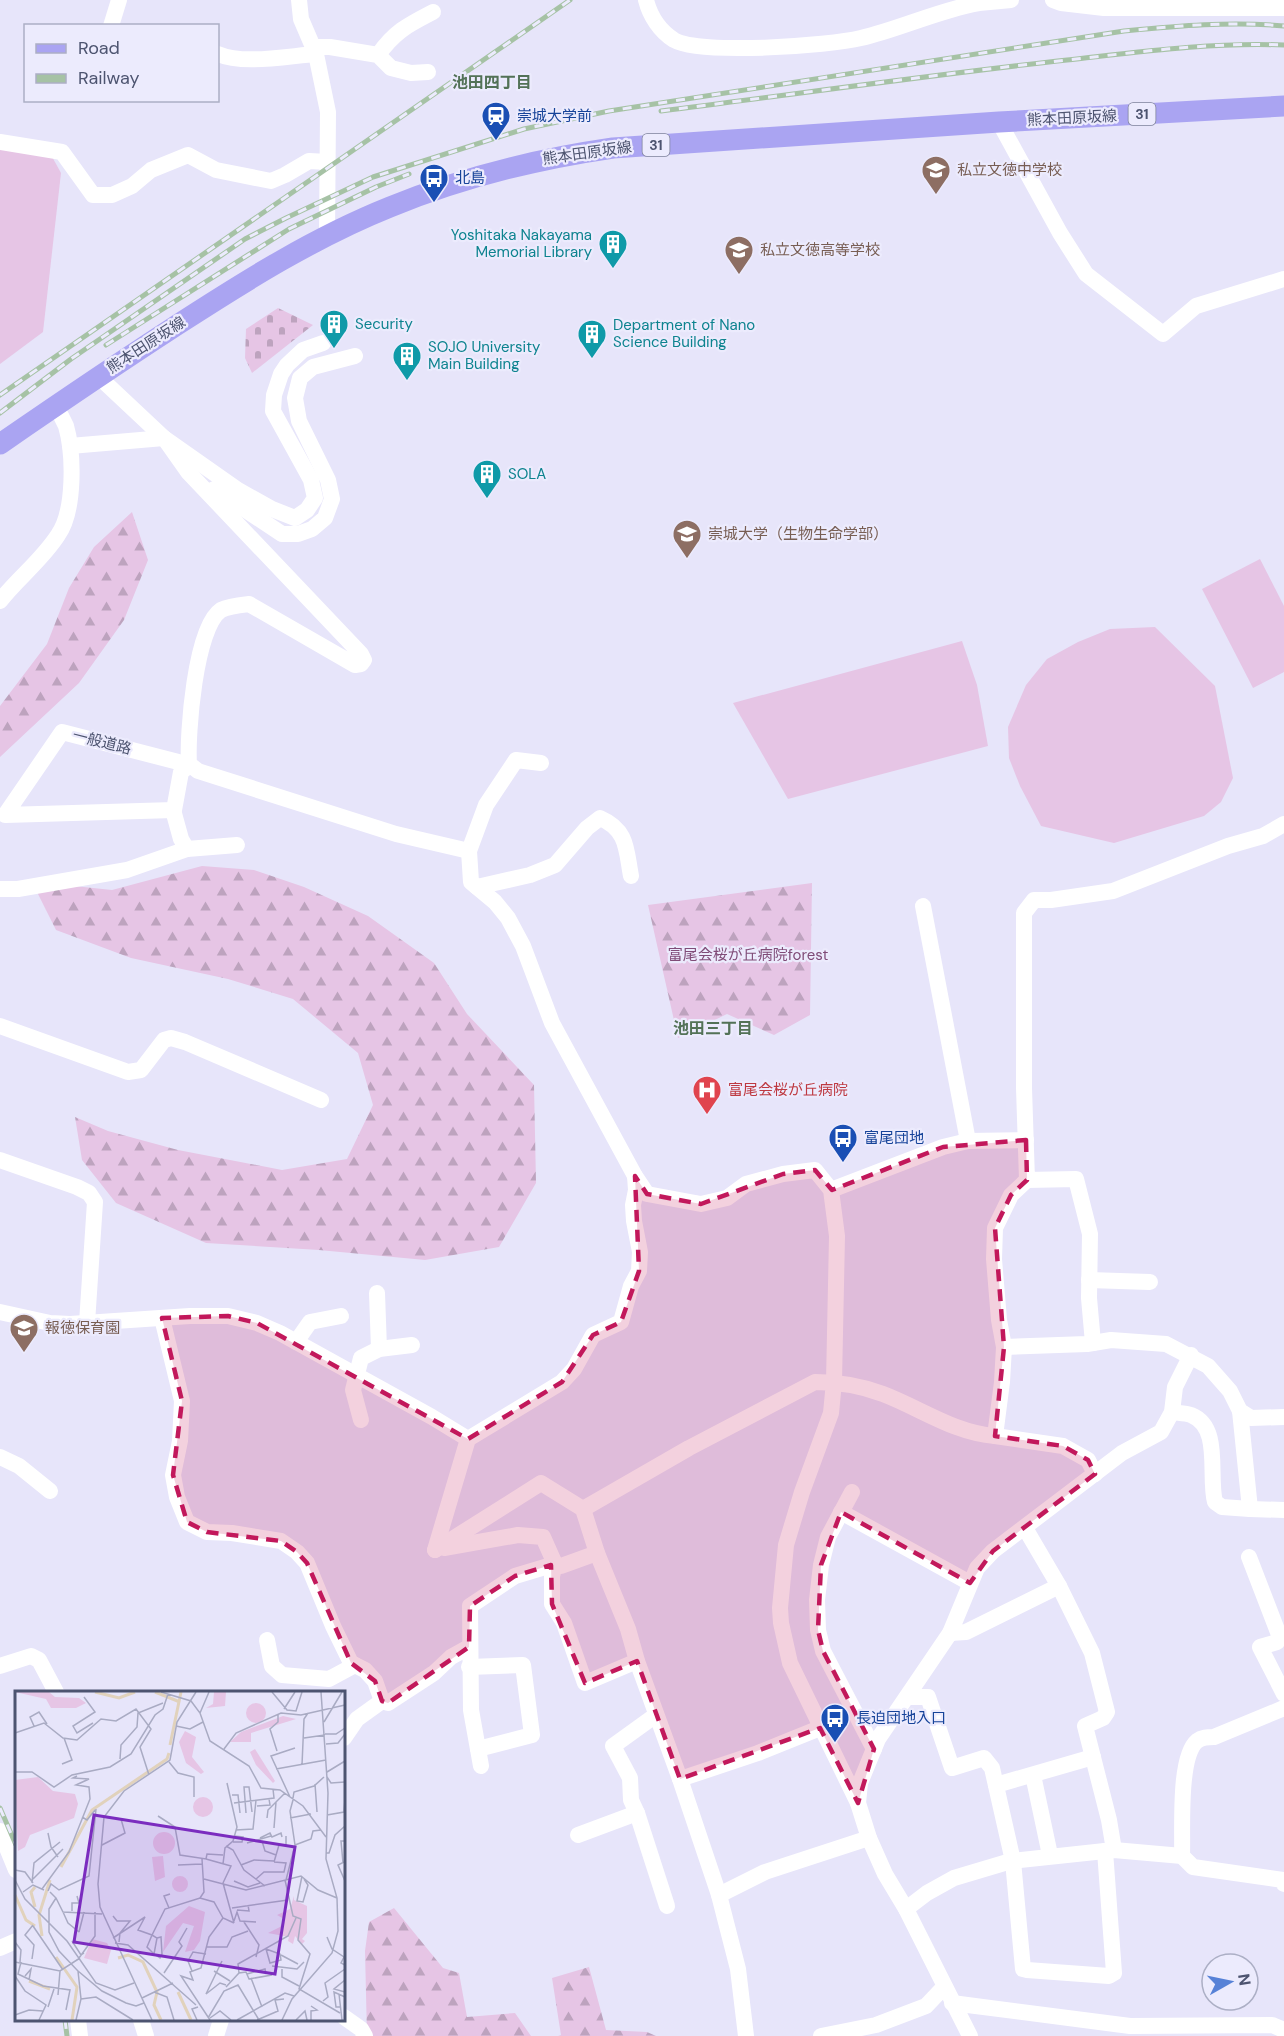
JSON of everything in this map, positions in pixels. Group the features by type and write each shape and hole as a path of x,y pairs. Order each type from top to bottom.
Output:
{"main road":[{"name":"熊本田原坂線","path":"0,444 237,286 327,235 390,207 500,170 558,156 613,147 1284,106"}],"street":[{"path":"112,24 119,0"},
{"path":"299,0 301,19 314,50 328,112 327,235"},
{"path":"646,0 650,15 665,33 676,41 708,47 824,44 861,38 978,3 1011,0"},
{"path":"1053,0 1104,9 1284,8"},
{"path":"378,55 402,28 433,12"},
{"path":"219,54 226,58 247,59 330,46 378,55 391,68 411,73 428,72"},
{"path":"999,122 1060,233 1086,274 1163,334 1196,306 1284,279"},
{"path":"0,142 62,152 93,195 112,195 132,186 151,170 188,155 216,170 270,180 285,175 309,161 328,162"},
{"path":"99,377 164,438 237,490 272,509 295,518 307,510 315,498 311,480 273,411 274,395 286,365 303,350 323,343"},
{"path":"188,472 282,534 298,534 312,529 326,518 332,499 328,480 298,421 295,398 300,378 313,367 355,356"},
{"path":"0,602 15,582 60,534 69,505 73,466 65,425 55,406"},
{"path":"70,446 164,438"},
{"path":"164,438 188,472 361,654 364,660 361,664 355,665 249,604 220,611 211,623 204,639 197,666 188,744 190,765 198,771 345,819 468,851"},
{"name":"一般道路","path":"3,820 62,732 190,765"},
{"path":"541,763 516,760 486,805 468,851 471,882 495,902 508,918 523,945 552,1023 647,1194 701,1204 727,1198 746,1184 783,1174 816,1170 831,1190 837,1236 834,1382 831,1413 802,1492 786,1545 780,1608 790,1663 858,1803 869,1838 885,1874 906,1909 970,2036"},
{"path":"187,849 173,810 181,772 190,765"},
{"name":"一般道路","path":"3,820 173,810"},
{"path":"477,887 530,875 555,865 587,828 600,818 614,824 624,840 631,876"},
{"path":"1027,1180 1023,1047 1024,913 1034,900 1050,900 1113,891 1228,846 1263,836 1284,824"},
{"path":"0,889 18,889 127,870 187,849 237,845"},
{"path":"923,906 968,1141"},
{"path":"0,1026 128,1072 141,1070 164,1040 171,1038 321,1100"},
{"path":"831,1190 943,1147 968,1141 1026,1140"},
{"path":"0,1160 77,1186 88,1193 95,1202 87,1323"},
{"path":"435,1550 468,1439 562,1382 574,1369 593,1335 621,1322 631,1286 639,1271 640,1252 633,1204 636,1190 635,1176"},
{"path":"995,1436 1004,1347 999,1320 995,1269 995,1228 1011,1195 1027,1180 1076,1179 1090,1234 1089,1299 1093,1343"},
{"path":"1089,1280 1150,1282"},
{"path":"377,1293 379,1349"},
{"path":"0,1312 50,1323 228,1316 257,1323 296,1342 468,1439"},
{"path":"296,1342 310,1322 341,1316"},
{"path":"162,1318 182,1401 180,1441 173,1475 177,1497 187,1522 207,1532 232,1533 280,1541 297,1552 307,1563 351,1663 365,1670 375,1681 382,1701"},
{"path":"1004,1347 1093,1343 1111,1340 1167,1344 1208,1366 1230,1391 1240,1411 1250,1509"},
{"path":"361,1420 353,1390 361,1358 379,1349 412,1345"},
{"path":"858,1803 860,1783 878,1739 950,1633 977,1568 993,1551 1122,1453 1161,1432 1172,1412 1175,1387 1191,1355"},
{"path":"583,1509 689,1448 815,1382 834,1382 882,1394 955,1427 995,1436 1063,1446 1088,1460 1095,1474"},
{"path":"1240,1411 1251,1418 1284,1417"},
{"path":"1172,1412 1191,1415 1206,1426 1210,1439 1211,1489 1215,1502 1222,1507 1284,1510"},
{"path":"0,1457 19,1466 50,1491"},
{"path":"435,1550 541,1483 583,1509 597,1553 628,1629 637,1661 719,1895 738,1969 746,2036"},
{"path":"852,1492 828,1537 821,1565 817,1600 818,1630 824,1651 874,1749"},
{"path":"842,1512 970,1583"},
{"path":"907,1697 928,1697 952,1768 984,1758 992,1768 1013,1861 1023,1969 1109,1976 1114,1973 1109,1820 1085,1726 1103,1718 1107,1712 1092,1653 1059,1586 1025,1528"},
{"path":"435,1550 518,1535 543,1537 555,1564 552,1576 552,1604 564,1623 585,1683 637,1661"},
{"path":"470,1667 523,1665 532,1735 479,1757 471,1710 469,1647 470,1606 515,1576 555,1564 561,1566 597,1553"},
{"path":"1250,1557 1279,1635 1277,1642 1260,1647 1284,1694"},
{"path":"950,1633 966,1632 1059,1586"},
{"path":"267,1640 272,1666 282,1675 329,1679 355,1665"},
{"path":"382,1701 388,1703 434,1673 451,1657 469,1647"},
{"path":"0,1666 30,1656 39,1660 55,1691"},
{"path":"345,1737 357,1719 382,1701"},
{"path":"1182,1856 1185,1764 1195,1742 1204,1737 1214,1737 1284,1708"},
{"path":"656,1715 613,1746 630,1778 631,1800 667,1906"},
{"path":"680,1779 758,1753 820,1728"},
{"path":"996,1785 1093,1757"},
{"path":"1034,1774 1050,1855"},
{"path":"578,1835 637,1813"},
{"path":"0,1831 15,1868"},
{"path":"719,1895 765,1872 869,1838"},
{"path":"906,1909 927,1893 954,1878 1013,1861 1109,1850 1182,1856 1193,1868 1283,1880 1284,1884"},
{"path":"0,1948 15,1941"},
{"path":"821,2036 876,2025 926,2006 944,1987"},
{"path":"952,2003 1130,2026 1272,2025 1284,2030"},
{"path":"345,2018 361,2029 365,2036"},
{"path":"78,2021 80,2036"},
{"path":"142,2021 146,2036"},
{"path":"216,2036 220,2021"}],"highlighted area":[{"path":"1026,1140 1027,1180 1011,1195 995,1228 1004,1347 995,1436 1063,1446 1088,1460 1095,1474 993,1551 970,1583 841,1512 821,1565 818,1630 823,1651 874,1749 858,1803 820,1728 680,1779 637,1661 585,1683 552,1604 551,1565 515,1576 470,1606 469,1647 388,1703 382,1701 375,1681 351,1663 307,1563 297,1552 281,1541 207,1532 187,1522 173,1475 182,1401 162,1318 228,1316 257,1323 468,1439 562,1382 593,1335 621,1322 639,1271 635,1176 647,1194 701,1204 783,1174 815,1170 832,1190 943,1147"}],"green space":[{"path":"0,146 50,153 61,173 43,332 0,364"},
{"path":"278,308 313,325 252,373 245,358 246,329"},
{"path":"132,512 148,560 124,620 79,683 0,757 0,706 47,644 69,588 94,547"},
{"path":"1260,559 1284,606 1284,672 1253,688 1202,589"},
{"path":"1155,627 1215,686 1233,778 1221,802 1204,816 1114,843 1041,826 1020,786 1009,758 1008,727 1026,685 1047,659 1078,642 1110,629"},
{"path":"962,641 977,685 988,746 788,799 733,703"},
{"path":"202,866 254,870 304,887 368,916 434,963 467,1014 534,1085 536,1183 499,1247 425,1260 206,1243 116,1203 82,1160 75,1117 108,1131 178,1150 282,1170 347,1159 373,1105 358,1053 293,999 228,979 131,958 56,930 37,892 74,886 112,890"},
{"name":"富尾会桜が丘病院forest","path":"812,883 810,1015 774,1035 727,1014 678,1038 648,905"},
{"path":"394,1908 443,1968 459,1973 467,2017 515,2013 531,2036 367,2036 365,1951 369,1922"},
{"path":"589,1967 606,2030 647,2032 656,2036 558,2036 561,2035 552,1978"}],"railway":[{"path":"0,395 570,0"},
{"path":"0,413 71,359 245,239 373,177 524,129 609,111 1124,31 1224,24 1284,26"},
{"path":"661,111 1148,51 1202,46 1284,45"},
{"path":"106,345 289,229 376,187 409,174"},
{"path":"0,1808 15,1843"},
{"path":"65,2021 67,2036"}],"place":[{"name":"崇城大学前","path":"496,142"},
{"name":"私立文徳中学校","path":"936,196"},
{"name":"北島","path":"434,204"},
{"name":"Yoshitaka Nakayama Memorial Library","path":"613,270"},
{"name":"私立文徳高等学校","path":"739,276"},
{"name":"Security","path":"334,350"},
{"name":"Department of Nano Science Building","path":"592,360"},
{"name":"SOJO University Main Building","path":"407,382"},
{"name":"SOLA","path":"487,500"},
{"name":"崇城大学（生物生命学部）","path":"687,560"},
{"name":"富尾会桜が丘病院","path":"707,1116"},
{"name":"富尾団地","path":"843,1164"},
{"name":"報徳保育園","path":"24,1354"},
{"name":"長迫団地入口","path":"835,1744"}],"district":[{"name":"池田四丁目","path":"492,82"},
{"name":"池田三丁目","path":"713,1028"}]}
